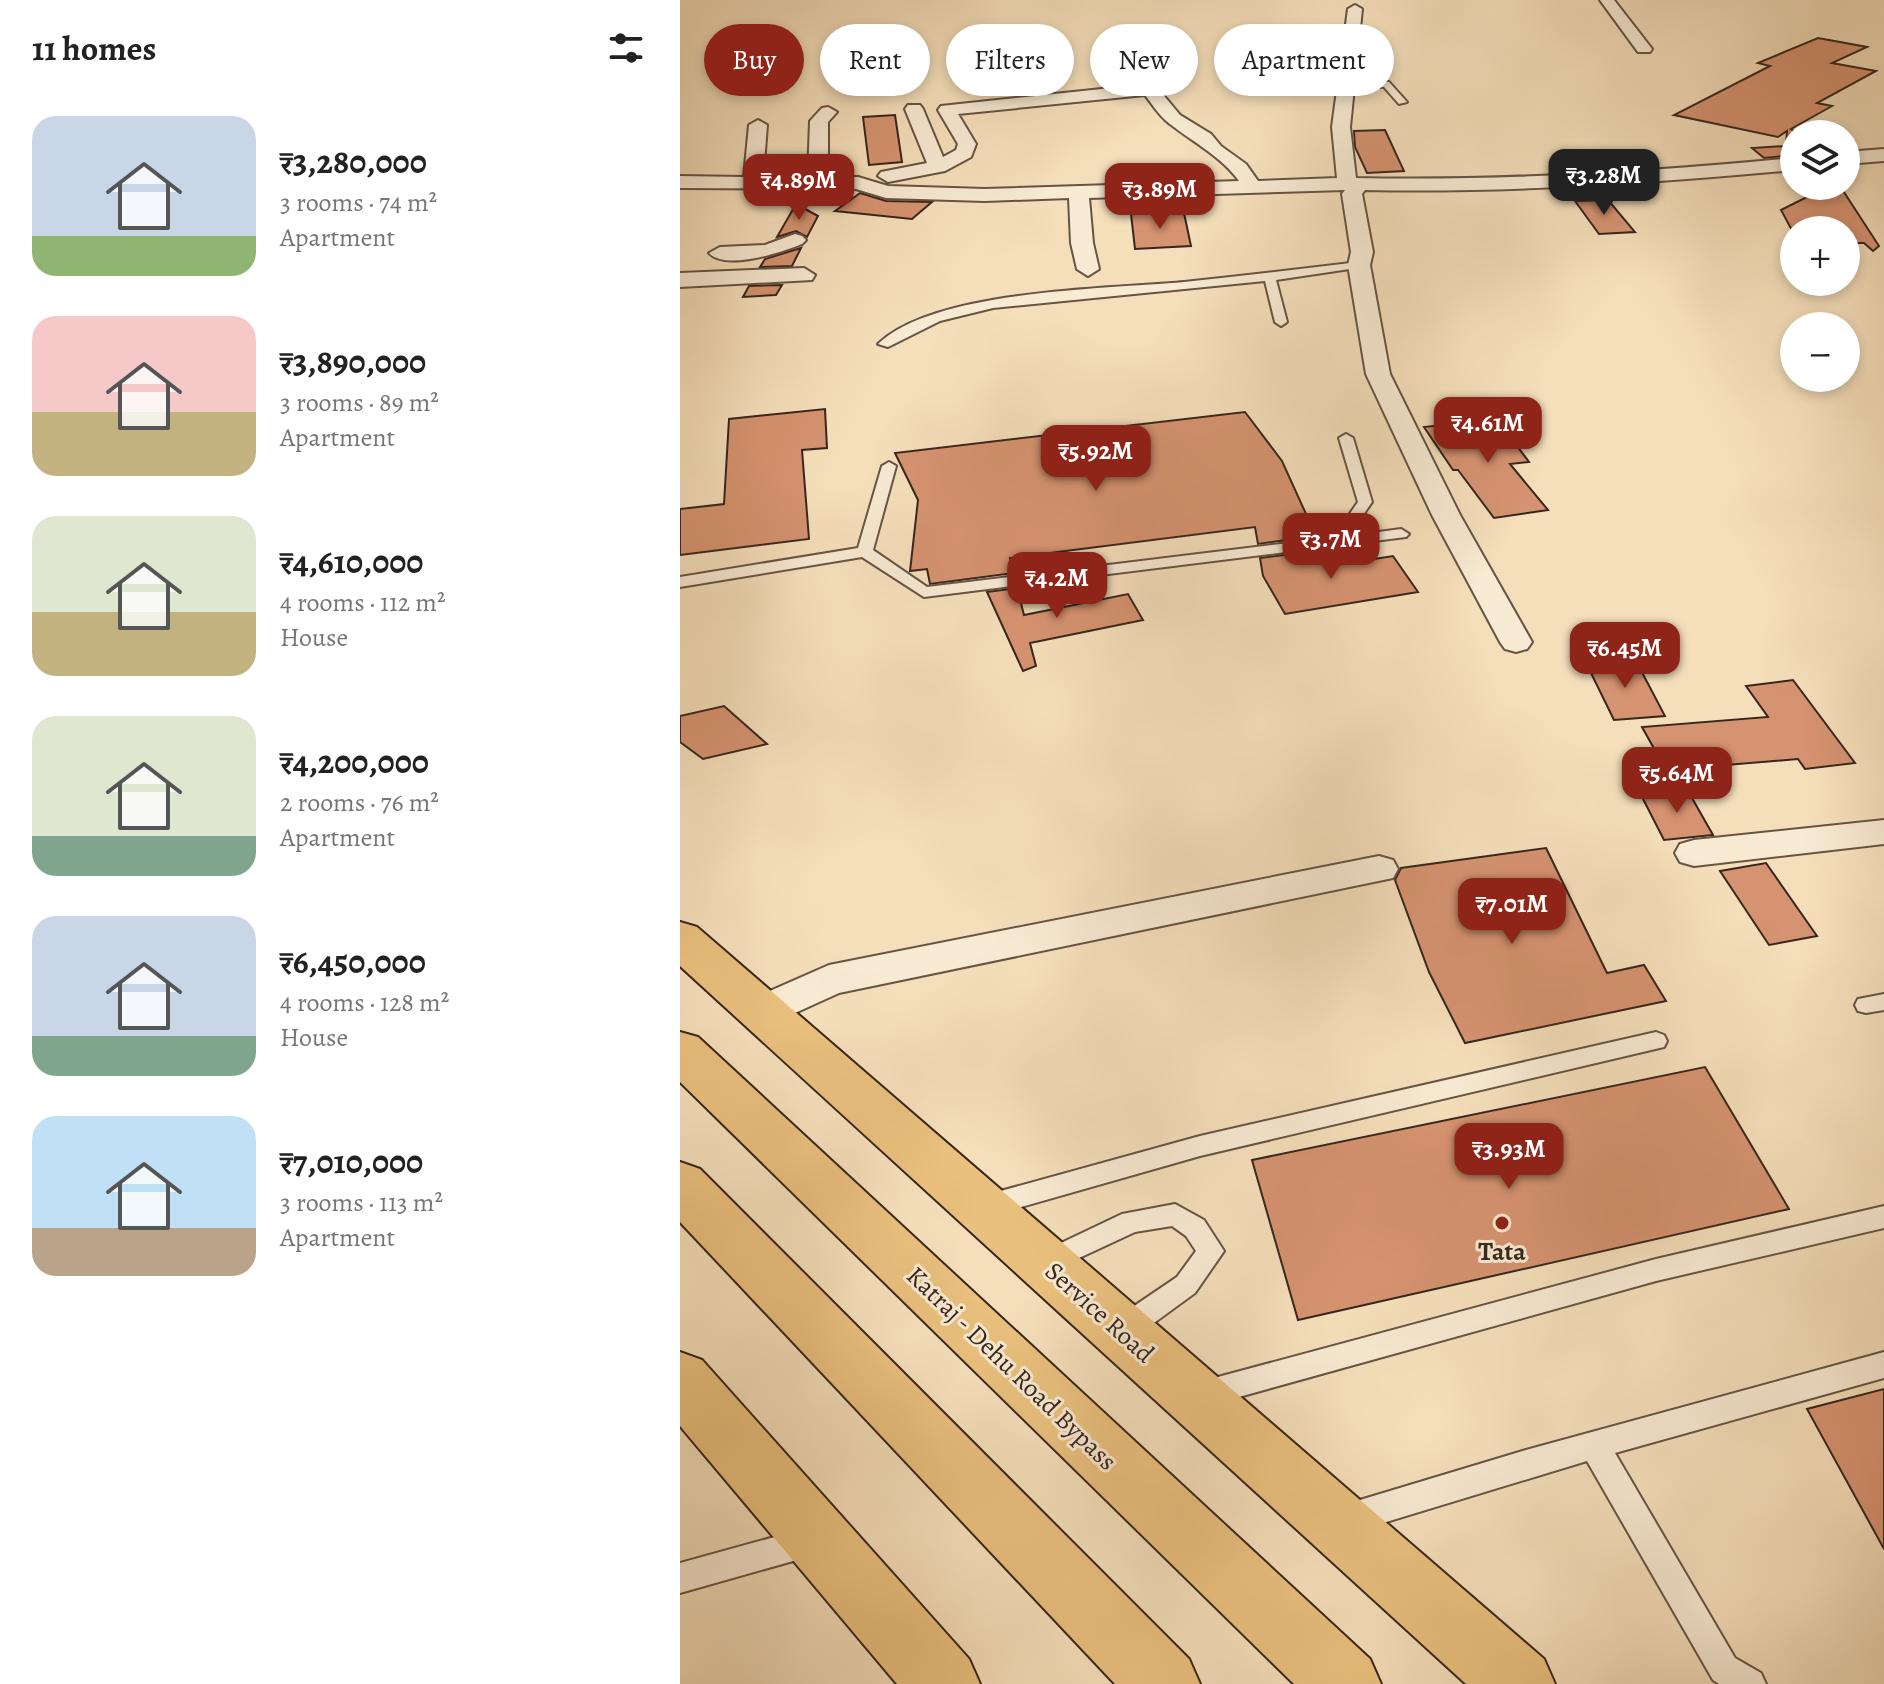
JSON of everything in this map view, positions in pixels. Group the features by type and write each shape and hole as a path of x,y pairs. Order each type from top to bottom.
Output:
{"main road":[{"name":"Service Road","path":"680,939 1519,1684"},
{"name":"Katraj - Dehu Road Bypass","path":"680,1051 1345,1684"},
{"path":"680,1185 1164,1684"},
{"path":"680,1380 944,1684"}],"street":[{"path":"1607,0 1644,49"},
{"path":"1353,24 1355,9"},
{"path":"857,190 938,167 964,153 967,144 947,110 1149,89 1174,119 1205,138 1214,150 1239,168 1253,187"},
{"path":"1345,96 1341,127 1353,184 1362,252 1359,265 1378,374 1446,515 1516,642"},
{"path":"914,109 938,167"},
{"path":"818,182 819,121 828,112"},
{"path":"753,182 758,125"},
{"path":"1860,157 1884,155"},
{"path":"680,182 818,182 857,190 970,195 1353,184 1450,186 1690,174 1780,165"},
{"path":"1079,192 1082,243 1088,269"},
{"path":"693,253 768,251 795,240"},
{"path":"680,280 804,275"},
{"path":"1694,853 1884,832"},
{"path":"762,1012 829,980 1379,869"}],"lane":[{"path":"1394,93 1402,102"},
{"path":"884,344 914,328 985,307 1359,265"},
{"path":"1270,277 1281,322"},
{"path":"1308,548 1347,528 1365,502 1346,438"},
{"path":"865,552 889,466"},
{"path":"680,582 865,552 924,592 1308,548 1401,534"},
{"path":"982,1207 1200,1146 1656,1041"},
{"path":"1045,1263 1131,1222 1175,1215 1195,1228 1211,1251 1186,1285 1121,1331"},
{"path":"1195,1396 1656,1270 1884,1217"},
{"path":"1336,1522 1594,1445 1884,1365"},
{"path":"1594,1445 1724,1669 1750,1684"},
{"path":"680,1578 819,1540"}],"building":[{"path":"1818,38 1867,47 1832,63 1876,71 1817,103 1832,106 1807,120 1780,120 1778,137 1674,115 1770,66 1758,63"},
{"path":"895,115 902,162 869,165 863,117"},
{"path":"1385,130 1404,171 1367,173 1355,147 1354,131"},
{"path":"1780,146 1780,156 1764,158 1752,148"},
{"path":"860,193 886,201 932,202 912,219 835,211"},
{"path":"1608,200 1635,232 1599,234 1575,201"},
{"path":"1801,200 1849,200 1860,216 1784,216 1781,210"},
{"path":"796,204 818,216 807,237 796,231 777,237"},
{"path":"1184,213 1191,246 1135,249 1131,214"},
{"path":"1860,217 1879,246 1873,251 1860,243"},
{"path":"801,248 792,266 760,267 765,259"},
{"path":"782,285 776,295 743,297 749,286"},
{"path":"825,409 827,448 802,450 809,539 680,555 680,509 724,504 729,419"},
{"path":"1245,412 1282,461 1316,536 1258,544 1255,527 1010,558 1014,573 930,584 927,569 910,571 918,500 895,453"},
{"path":"1497,419 1529,462 1510,464 1548,510 1494,518 1458,470 1453,470 1424,427"},
{"path":"1322,550 1330,566 1393,556 1418,592 1285,614 1263,576 1260,558"},
{"path":"1017,588 1024,615 1128,594 1143,620 1030,643 1036,666 1023,671 987,592"},
{"path":"1635,659 1665,716 1614,720 1586,663"},
{"path":"1793,680 1855,763 1805,769 1798,759 1666,770 1642,727 1768,717 1746,686"},
{"path":"724,706 767,744 703,759 680,742 680,716"},
{"path":"1688,791 1713,835 1664,840 1641,795"},
{"path":"1546,848 1607,973 1644,965 1666,1001 1465,1043 1429,972 1395,880 1401,868"},
{"path":"1766,863 1817,936 1769,945 1720,871"},
{"name":"Tata","path":"1705,1067 1789,1209 1298,1320 1252,1160"},
{"path":"1884,1389 1884,1549 1807,1409"}],"place":[{"name":"Tata","path":"1502,1223"}]}
